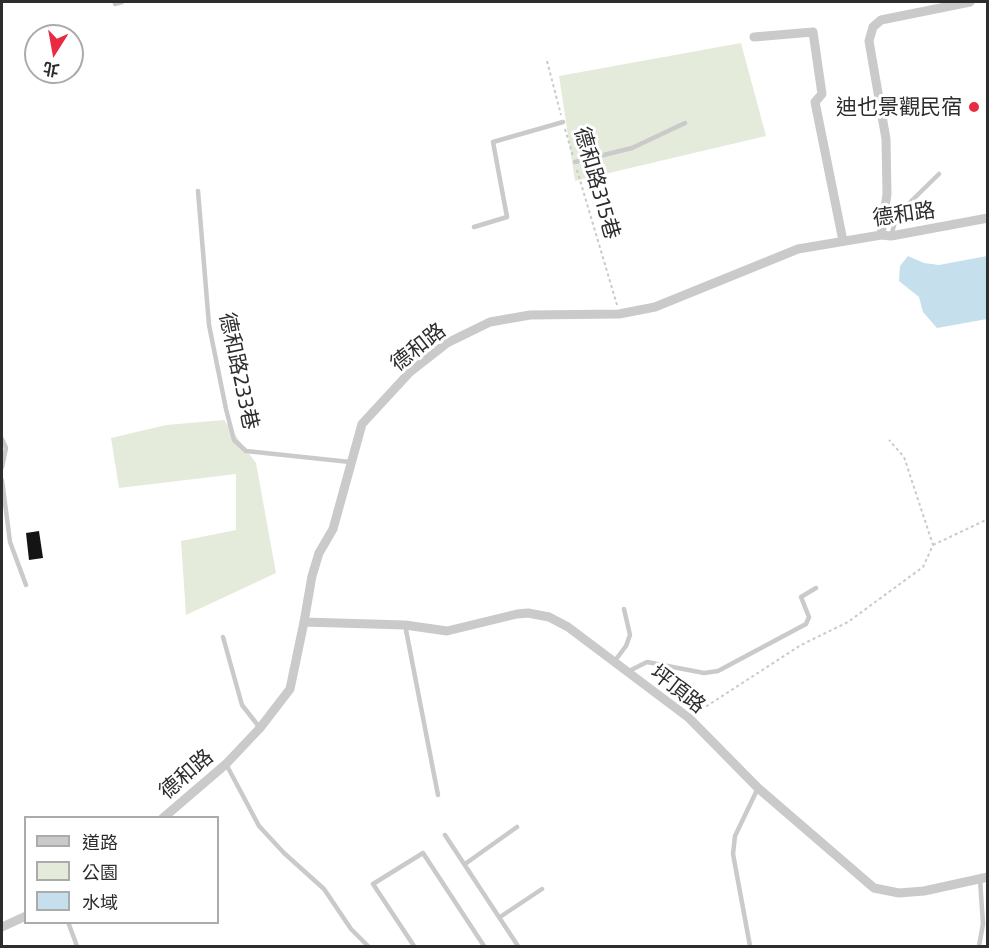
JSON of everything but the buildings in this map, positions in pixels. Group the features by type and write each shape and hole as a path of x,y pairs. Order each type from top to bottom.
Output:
{"street":[{"path":"886,235 886,140 869,41 873,27 881,20 970,2"},
{"path":"754,37 813,32 822,94 815,102 843,241"},
{"name":"德和路","path":"165,816 226,764 261,728 290,689 312,576 319,553 333,529 362,424 410,372 447,343 490,322 530,315 620,314 655,307 798,249 987,218"},
{"name":"坪頂路","path":"304,622 405,625 447,631 517,614 538,614 559,621 689,718 758,788 874,888 899,893 924,891 984,878"},
{"path":"2,927 24,917"}],"lane":[{"path":"115,3 122,2"},
{"path":"474,227 507,218 493,142 563,122"},
{"path":"575,162 632,148 685,123"},
{"path":"886,235 897,215 939,174"},
{"name":"德和路233巷","path":"198,191 209,326 234,440 246,451 350,462"},
{"path":"2,439 6,448 2,467"},
{"path":"2,480 10,542 26,585"},
{"path":"627,672 647,662 704,673 718,671 806,624 809,617 801,597 816,588"},
{"path":"614,662 626,646 630,635 624,609"},
{"path":"405,625 438,795"},
{"path":"223,637 242,705 261,728"},
{"path":"226,764 259,826 284,853 324,889 351,929 368,946"},
{"path":"750,946 733,854 735,836 758,788"},
{"path":"465,864 517,827"},
{"path":"445,835 518,946"},
{"path":"414,946 373,884 423,853 484,946"},
{"path":"980,946 984,878"},
{"path":"500,917 542,889"},
{"path":"69,924 77,946"}],"path":[{"name":"德和路315巷","path":"547,61 620,314"},
{"path":"889,440 904,457 933,545"},
{"path":"689,718 801,645 848,622 923,567 933,545 987,519"}],"green space":[{"path":"741,43 766,136 575,181 559,76"},
{"path":"224,420 256,463 276,573 186,615 181,541 236,530 236,474 119,488 111,438 166,425"}],"water":[{"path":"908,256 924,263 939,265 987,256 987,319 937,328 923,312 919,297 899,281 900,266"}],"place":[{"name":"迪也景觀民宿","path":"974,107"}]}
